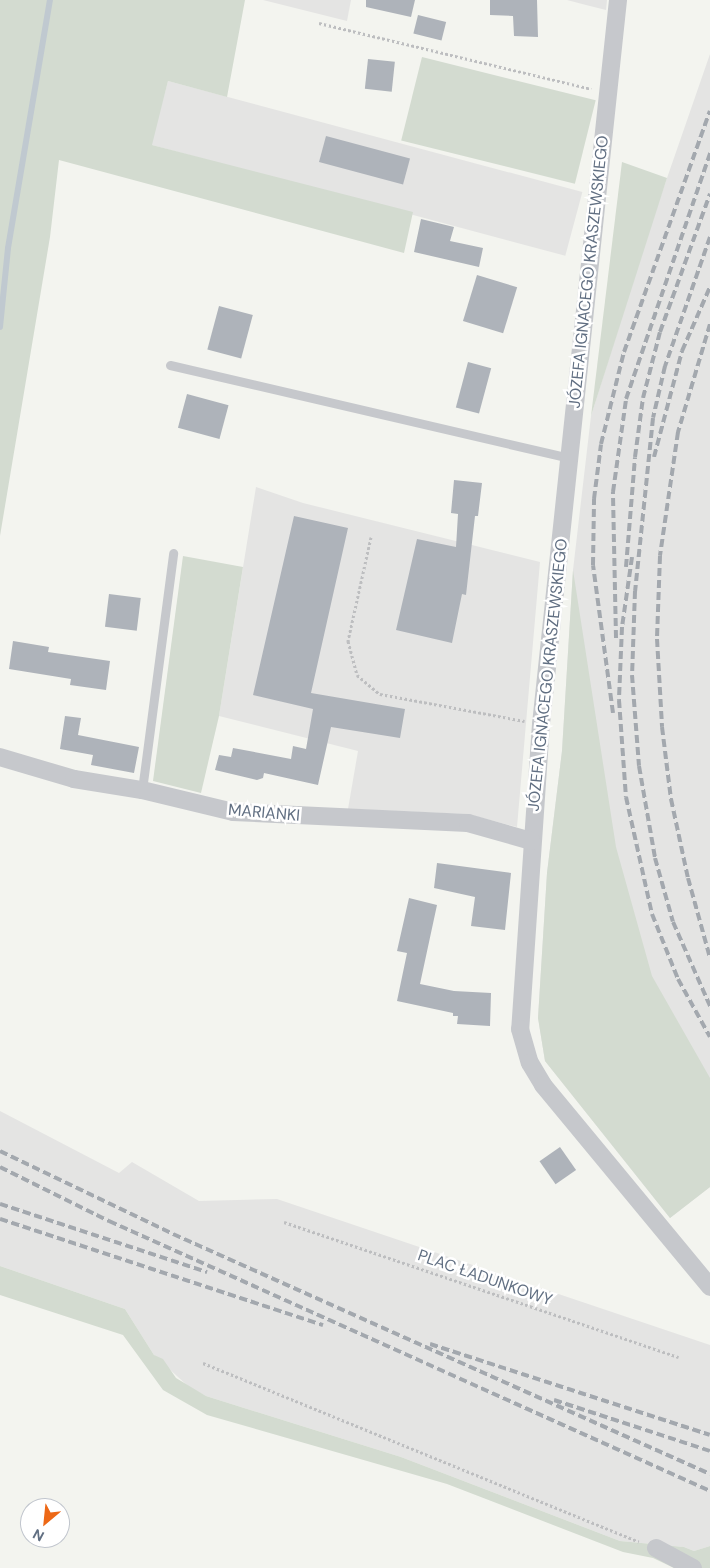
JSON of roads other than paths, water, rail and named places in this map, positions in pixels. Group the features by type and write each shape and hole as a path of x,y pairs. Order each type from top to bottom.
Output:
{"street":[{"name":"JÓZEFA IGNACEGO KRASZEWSKIEGO","path":"618,0 541,724 519,1016 527,1057 551,1096 710,1287"},
{"name":"MARIANKI","path":"0,757 74,779 142,790 233,812 468,823 531,841"},
{"path":"656,1548 693,1568"}],"lane":[{"path":"170,366 570,458"},
{"path":"142,790 173,554"}],"waterway":[{"path":"0,327 8,248 50,0"}],"railway":[{"path":"613,713 593,565 594,499 601,444 624,352 710,111"},
{"path":"616,638 613,492 626,399 710,153"},
{"path":"626,567 635,457 643,398 660,332 710,194"},
{"path":"710,237 665,366 653,418 635,591 632,675 639,766 655,858 673,922 710,1006"},
{"path":"654,457 682,351 710,287"},
{"path":"710,324 678,432 660,556 657,639 662,727 671,799 688,878 710,958"},
{"path":"632,557 622,627 619,700 626,797 652,914 678,979 710,1037"},
{"path":"0,1151 173,1234 710,1474"},
{"path":"0,1167 109,1221 710,1491"},
{"path":"0,1204 207,1272"},
{"path":"0,1219 323,1325"},
{"path":"430,1344 710,1435"},
{"path":"554,1400 710,1451"}]}
